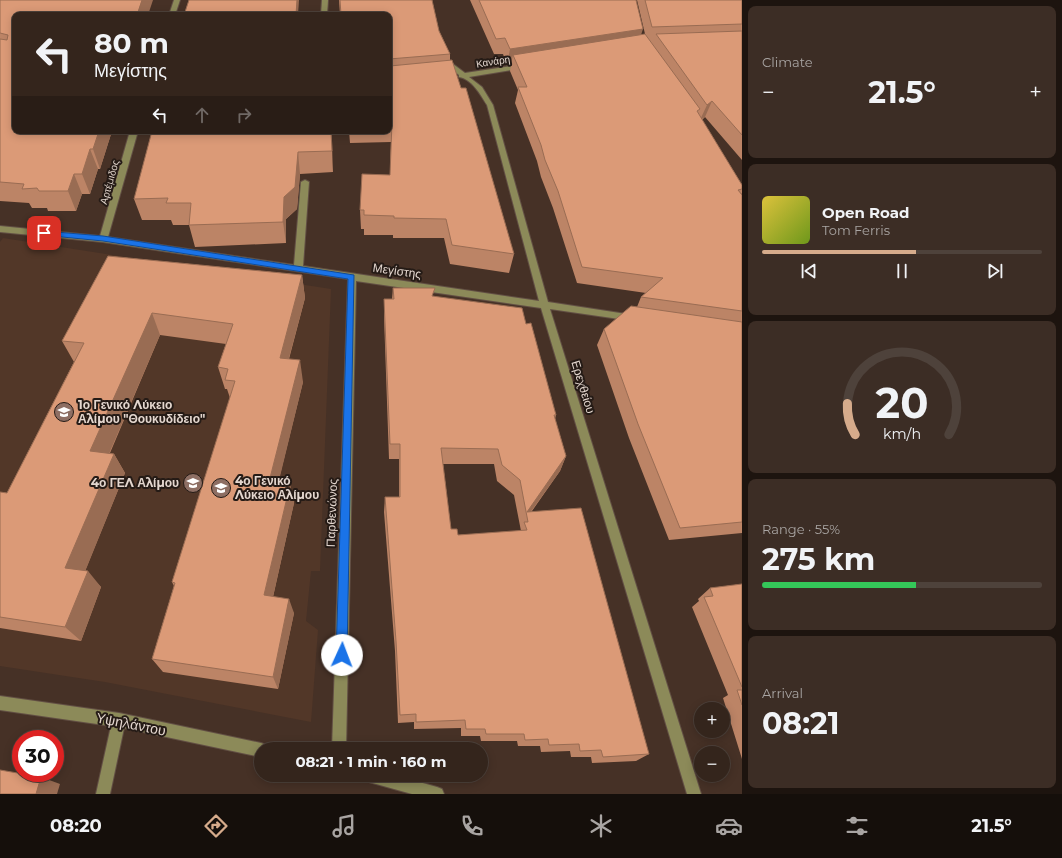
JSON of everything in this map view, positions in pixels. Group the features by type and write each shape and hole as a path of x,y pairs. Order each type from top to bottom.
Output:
{"street":[{"path":"173,12 177,0"},
{"path":"324,12 325,0"},
{"name":"Ερεχθείου","path":"442,50 450,65 459,76 480,88 490,105 544,304 694,794"},
{"name":"Κανάρη","path":"459,76 528,65"},
{"name":"Αρτέμιδος","path":"103,239 133,134"},
{"path":"298,269 305,182"},
{"name":"Μεγίστης","path":"0,229 103,239 644,319"},
{"name":"Παρθενώνος","path":"339,742 352,277"},
{"name":"Υψηλάντου","path":"0,703 119,720 254,749"},
{"path":"103,794 119,720"},
{"path":"394,782 438,794"}],"shaded area":[{"path":"3,238 331,289 320,571 311,571 306,621 318,630 311,722 105,682 0,666 0,242"}],"building":[{"path":"0,0 142,0 138,12 12,12 12,134 98,134 93,149 90,149 82,174 74,174 68,191 39,191 37,188 22,189 24,184 0,182 0,39 7,40 8,35 0,33"},
{"path":"189,0 297,0 296,12 185,12"},
{"path":"340,0 432,0 439,31 450,54 392,59 392,12 341,12"},
{"path":"479,0 636,0 643,29 510,49 505,38 496,39"},
{"path":"645,0 742,0 742,24 652,27"},
{"path":"742,31 742,135 712,101 707,105 656,34"},
{"path":"645,34 700,109 697,111 742,185 742,189 738,190 742,195 742,311 641,297 663,278 582,267 558,191 518,87 527,87 513,55"},
{"path":"452,60 461,88 466,88 514,254 452,245 446,219 394,218 394,216 364,215 364,210 360,210 362,174 390,175 392,134 392,66"},
{"path":"151,134 331,134 332,151 298,152 295,187 284,197 283,222 189,225 191,203 166,203 168,198 134,199"},
{"path":"108,256 302,275 280,358 300,360 269,482 290,485 264,595 289,599 273,677 152,659 175,583 172,582 235,381 225,380 228,369 218,367 233,324 152,313 90,451 114,454 65,568 88,571 65,627 0,617 0,492 7,493 84,343 62,341"},
{"path":"393,288 435,288 432,296 522,308 526,324 531,323 566,456 527,512 581,508 649,754 603,757 601,750 580,751 579,744 549,745 548,739 525,740 524,734 486,734 485,729 466,729 465,720 416,722 416,714 400,715 385,497 400,497 400,444 390,444 384,299 394,299","holes":["441,448 498,449 502,465 520,480 528,522 524,522 527,530 458,535 457,529 451,529"]},
{"path":"631,306 742,322 742,522 680,528 638,424 604,329"},
{"path":"742,584 742,687 704,597 713,596 710,588"},
{"path":"737,690 742,690 742,705"},
{"path":"0,770 12,772 12,782 40,782 36,794 0,794"}],"place":[{"name":"1ο Γενικό Λύκειο Αλίμου \"Θουκυδίδειο\"","path":"64,412"},
{"name":"4ο ΓΕΛ Αλίμου","path":"193,483"},
{"name":"4ο Γενικό Λύκειο Αλίμου","path":"221,488"}],"route":[{"path":"44,233 103,239 352,277 342,655"}]}
